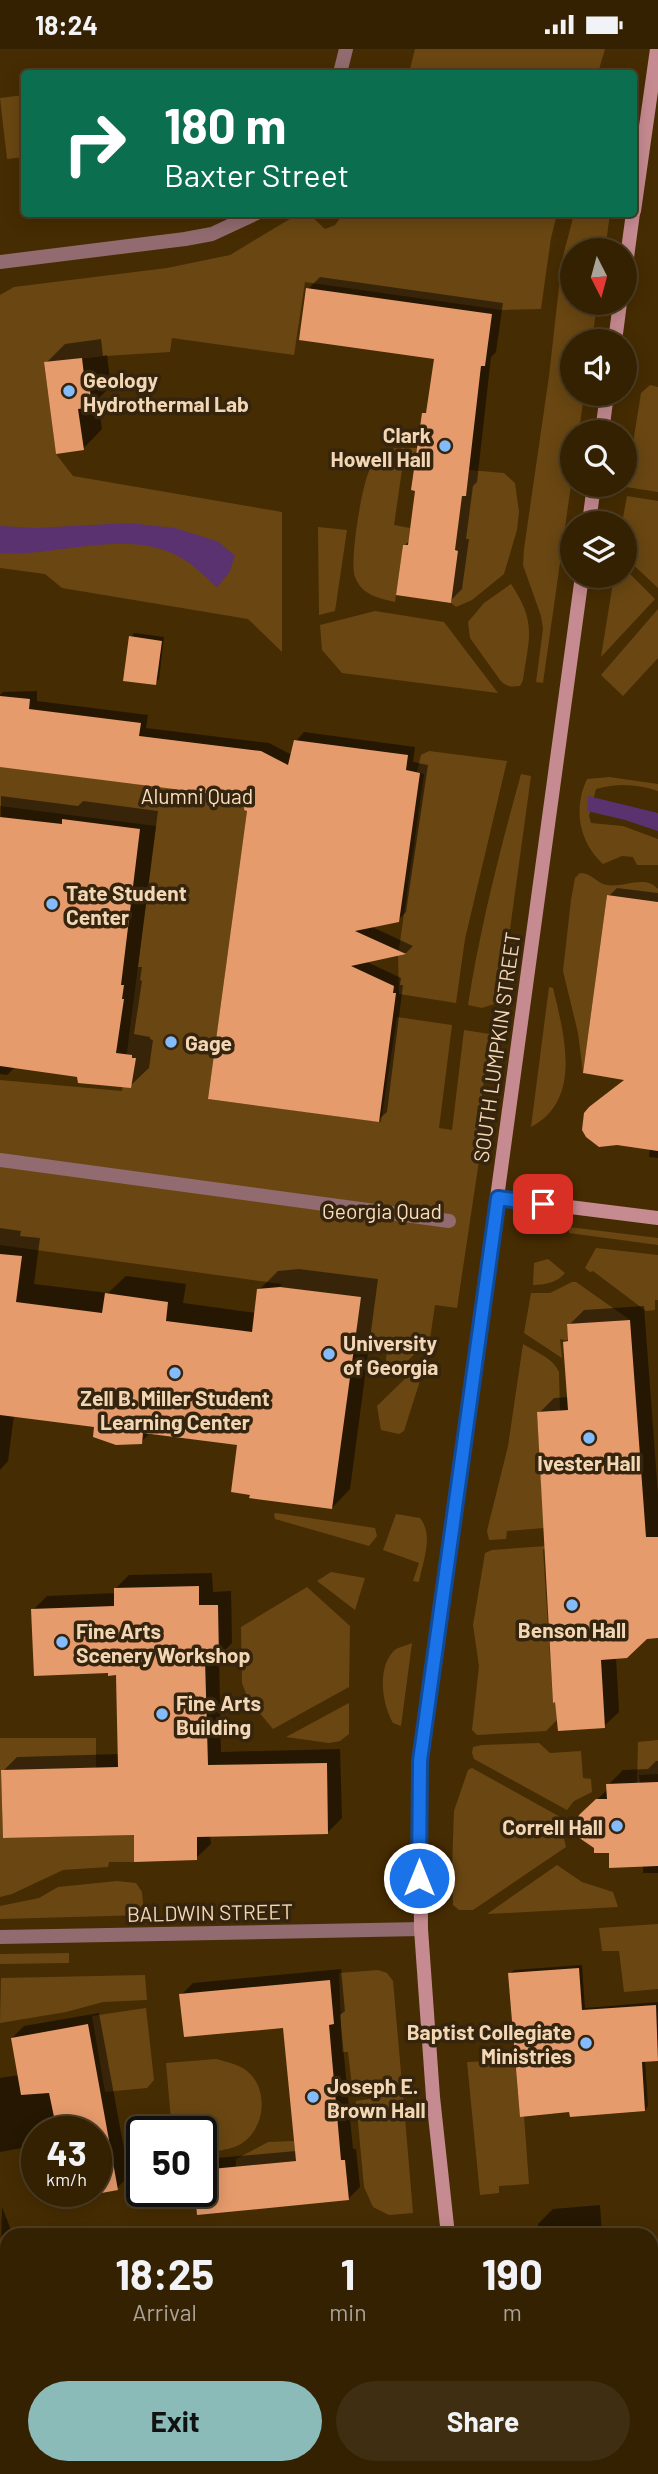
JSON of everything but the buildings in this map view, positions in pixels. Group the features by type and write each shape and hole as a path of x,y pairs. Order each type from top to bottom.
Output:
{"main road":[{"path":"637,185 657,49"},
{"path":"630,238 632,217"},
{"name":"SOUTH LUMPKIN STREET","path":"447,2228 433,2097 421,1929 420,1761 498,1198 554,764 580,588"},
{"path":"498,1198 658,1218"}],"street":[{"path":"341,70 346,49"},
{"path":"0,262 185,239 212,234 248,217"},
{"path":"0,1160 449,1221"},
{"name":"BALDWIN STREET","path":"0,1937 421,1929"}],"green space":[{"path":"415,49 605,49 599,70 410,70"},
{"path":"21,95 21,157 7,159 0,98"},
{"path":"293,217 312,217 325,229 335,225 341,217 556,217 541,309 502,310 305,282 294,355 172,338 170,352 44,363 56,454 73,476 282,512 282,652 248,619 62,588 45,574 0,568 0,295 14,287 167,268 230,255"},
{"path":"573,217 610,217 607,238 568,238"},
{"path":"560,278 560,315 595,315 594,329 560,329 560,406 582,406 581,420 560,420 560,497 569,497 567,511 560,511 560,563 543,683 536,682 543,629 541,616 523,565"},
{"path":"650,385 658,387 658,492 637,489 637,420 641,393"},
{"path":"395,448 417,448 416,457 404,456 394,525 410,528 408,545 403,545 395,602 377,597 362,588 355,577 354,556 363,490 370,469 384,454"},
{"path":"469,470 504,473 515,483 519,512 517,530 504,574 472,600 456,607 451,603 458,551 455,550 462,496 466,496"},
{"path":"627,497 658,501 658,588 637,568 637,511 624,511"},
{"path":"318,527 347,530 335,611 319,615"},
{"path":"637,581 655,599 601,657 612,588 637,588"},
{"path":"511,584 525,609 529,631 520,686 507,685 500,680 470,638 468,622 484,603"},
{"path":"658,609 658,658 623,696 601,675"},
{"path":"375,611 444,622 498,693 342,673 322,650 320,625"},
{"path":"0,716 255,752 208,1099 381,1122 397,1017 452,1025 439,1128 452,1130 464,1030 490,1034 477,1133 483,1134 457,1308 435,1305 430,1339 393,1375 385,1373 387,1348 354,1343 360,1297 0,1245 0,1080 122,1091 156,826 0,806"},
{"path":"429,751 507,761 465,939 456,1003 399,994 398,956 424,774 417,772 421,755"},
{"path":"521,774 531,776 500,1002 482,1008 468,1005 491,889"},
{"path":"609,777 658,784 658,791 627,785 596,789 589,816 591,823 623,826 658,839 658,865 637,865 633,857 622,856 603,864 588,846 581,825 580,802 583,790 587,779"},
{"path":"580,873 607,885 647,882 658,889 658,902 607,895 583,1073 578,1033 563,971 571,900 575,878"},
{"path":"549,987 553,988 562,1025 566,1065 564,1083 558,1100 547,1115 531,1127"},
{"path":"569,1227 658,1238 658,1245 569,1233"},
{"path":"596,1248 658,1255 658,1300 655,1300 655,1310 646,1311 593,1271 585,1268"},
{"path":"548,1259 565,1273 551,1282 533,1285 534,1263"},
{"path":"576,1282 630,1320 567,1324 568,1341 560,1339 562,1358 524,1333 531,1293 550,1293"},
{"path":"523,1344 548,1359 559,1372 560,1411 537,1413 544,1528 507,1531 506,1539 489,1540 487,1531 508,1446"},
{"path":"420,1364 425,1365 404,1431 399,1434 381,1430 377,1406"},
{"path":"276,1513 375,1528 377,1536 369,1546 275,1519"},
{"path":"396,1514 420,1518 424,1525 427,1540 419,1582 413,1581 419,1563 383,1550"},
{"path":"546,1546 543,1550 553,1702 557,1720 546,1731 477,1735 472,1730 479,1666 473,1625 485,1553 492,1550"},
{"path":"331,1572 365,1578 355,1610 317,1581"},
{"path":"307,1587 350,1626 349,1687 273,1729 248,1699 242,1683 241,1627"},
{"path":"412,1643 401,1726 393,1723 389,1715 383,1674 396,1649"},
{"path":"349,1703 349,1734 340,1741 329,1743 286,1737"},
{"path":"0,1738 96,1738 96,1768 1,1770 3,1838 134,1835 134,1862 109,1862 108,1867 63,1870 0,1897"},
{"path":"658,1740 658,1774 639,1775 640,1783 637,1783 638,1742"},
{"path":"539,1743 550,1753 581,1751 583,1778 591,1779 592,1792 574,1801 567,1810 474,1759 472,1753 473,1747 482,1745"},
{"path":"472,1768 564,1819 562,1830 566,1847 473,1910 459,1910 453,1905 454,1811 468,1770"},
{"path":"557,1865 582,1882 613,1892 618,1907 487,1914"},
{"path":"117,1881 136,1883 142,1892 144,1915 0,1919 0,1906 39,1898 58,1887"},
{"path":"658,1924 658,1989 624,1992 619,1951 602,1951 599,1928"},
{"path":"69,1953 69,1963 0,1964 0,1954"},
{"path":"378,1970 387,1973 393,1981 402,2084 352,2086 348,2052 342,2052 339,1973"},
{"path":"145,1975 147,2000 103,2002 66,2012 0,2023 1,1978"},
{"path":"146,2008 154,2080 147,2088 105,2092 92,2016"},
{"path":"216,2059 247,2071 259,2089 261,2099 259,2120 248,2139 239,2145 217,2151 217,2116 171,2116 166,2063"},
{"path":"515,2060 520,2116 524,2116 529,2184 499,2186 499,2193 480,2195 467,2062"},
{"path":"403,2094 413,2213 389,2215 373,2207 364,2187 356,2101"},
{"path":"294,2141 296,2161 236,2167 236,2159 268,2142"}],"shaded area":[{"path":"128,523 175,528 219,542 235,556 229,573 217,587 183,559 162,549 140,545 93,545 0,553 0,526 36,528"},
{"path":"588,796 658,813 658,831 587,811"}],"place":[{"name":"Geology Hydrothermal Lab","path":"69,391"},
{"name":"Clark Howell Hall","path":"445,446"},
{"name":"Tate Student Center","path":"52,904"},
{"name":"Gage","path":"171,1042"},
{"name":"University of Georgia","path":"329,1354"},
{"name":"Zell B. Miller Student Learning Center","path":"175,1373"},
{"name":"Ivester Hall","path":"589,1438"},
{"name":"Benson Hall","path":"572,1605"},
{"name":"Fine Arts Scenery Workshop","path":"62,1642"},
{"name":"Fine Arts Building","path":"162,1714"},
{"name":"Correll Hall","path":"617,1826"},
{"name":"Baptist Collegiate Ministries","path":"586,2043"},
{"name":"Joseph E. Brown Hall","path":"313,2097"}],"route":[{"path":"419,1878 420,1761 498,1198 543,1204"}],"park label":[{"name":"Alumni Quad","path":"197,795"},
{"name":"Georgia Quad","path":"382,1210"}]}
